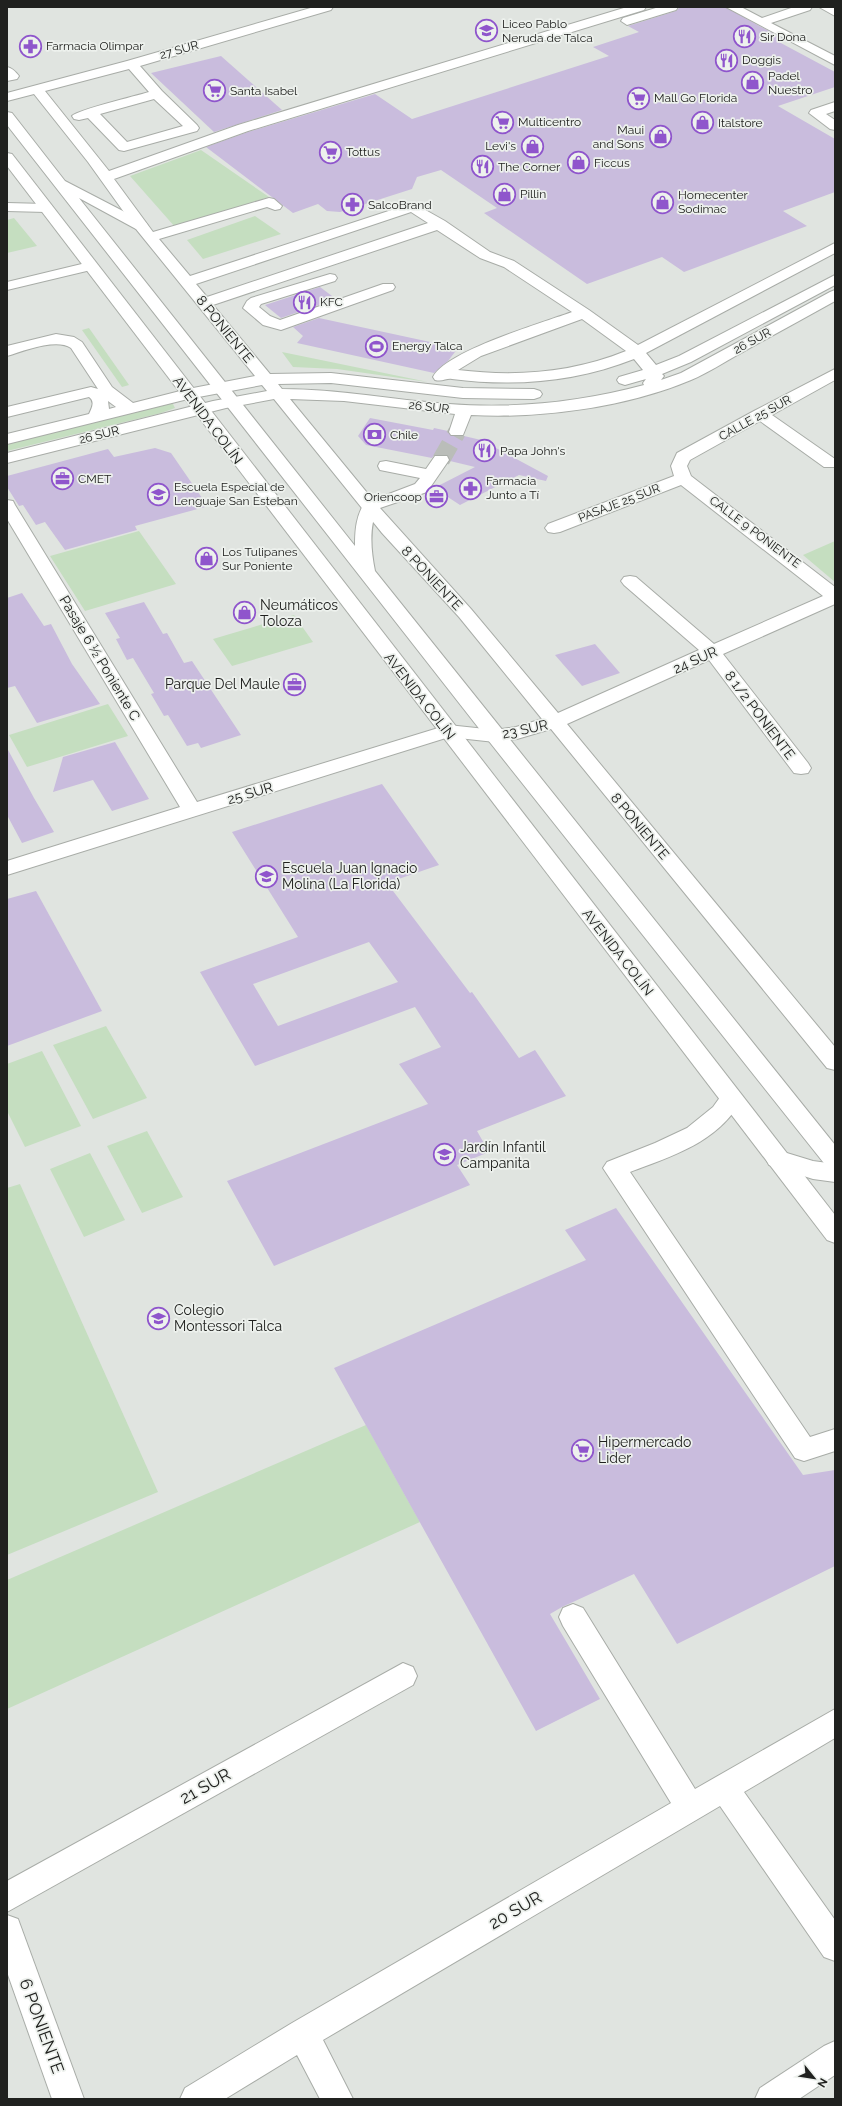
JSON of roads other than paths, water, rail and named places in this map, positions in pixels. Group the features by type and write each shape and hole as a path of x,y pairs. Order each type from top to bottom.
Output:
{"street":[{"name":"27 SUR","path":"7,98 132,64 327,7"},
{"path":"106,177 202,140 640,7"},
{"path":"553,44 672,7"},
{"path":"732,7 833,59"},
{"path":"761,22 806,7"},
{"path":"825,7 835,12"},
{"path":"90,112 124,147 192,128 157,94 132,64"},
{"path":"7,71 12,76 7,77"},
{"name":"8 PONIENTE","path":"37,89 203,303 371,506 394,537 465,613 835,1062"},
{"path":"62,121 157,94"},
{"path":"835,106 816,113 835,126"},
{"name":"AVENIDA COLÍN","path":"7,116 495,736 835,1161"},
{"name":"AVENIDA COLÍN","path":"7,157 835,1234"},
{"path":"58,181 150,236 272,204"},
{"path":"7,207 46,208"},
{"path":"187,282 412,207 485,255 509,264 584,312 637,352 656,376 645,390"},
{"path":"203,303 378,243 440,224"},
{"path":"443,373 486,378 540,377 598,366 637,352 835,247"},
{"path":"7,286 90,266"},
{"path":"330,278 256,301 252,304 251,308 268,322 274,325 281,325 388,288"},
{"name":"26 SUR","path":"7,439 188,394 266,378 357,380 435,391 492,395 548,393 603,385 653,372 685,359 835,279"},
{"name":"26 SUR","path":"7,458 200,409 278,394 336,395 465,410 533,408 608,398 668,384 700,369 835,295"},
{"path":"435,391 443,373 475,354 584,312"},
{"path":"7,351 56,339 69,340 77,345 112,398 121,404 132,408"},
{"name":"CALLE 25 SUR","path":"681,472 683,457 835,374"},
{"path":"7,412 91,392 98,394 101,400 101,409 93,418"},
{"path":"457,432 465,410"},
{"path":"760,414 830,463"},
{"path":"366,571 363,559 366,514 371,506 421,488 441,460"},
{"path":"386,466 430,475"},
{"name":"PASAJE 25 SUR","path":"554,528 681,472"},
{"name":"CALLE 9 PONIENTE","path":"681,472 835,597"},
{"name":"Pasaje 6 ½ Poniente C","path":"7,505 192,811"},
{"name":"8 1/2 PONIENTE","path":"630,581 712,652 801,768"},
{"name":"24 SUR","path":"554,722 835,597"},
{"name":"23 SUR","path":"495,736 517,733 554,722"},
{"name":"25 SUR","path":"9,862 192,811 448,731 495,736"},
{"path":"731,1099 718,1117 685,1140 615,1168 804,1450 835,1440"},
{"path":"777,1159 813,1170 835,1173"},
{"path":"573,1617 691,1808"},
{"name":"21 SUR","path":"7,1897 403,1676"},
{"name":"20 SUR","path":"196,2099 303,2034 835,1723"},
{"path":"724,1788 835,1946"},
{"name":"6 PONIENTE","path":"7,1930 68,2099"},
{"path":"303,2034 338,2099"},
{"path":"771,2099 835,2057"}],"tunnel":[{"path":"441,460 457,432"}],"place":[{"name":"Liceo Pablo Neruda de Talca","path":"487,31"},
{"name":"Sir Dona","path":"744,37"},
{"name":"Farmacia Olimpar","path":"30,46"},
{"name":"Doggis","path":"727,60"},
{"name":"Padel Nuestro","path":"752,83"},
{"name":"Santa Isabel","path":"215,91"},
{"name":"Mall Go Florida","path":"638,98"},
{"name":"Multicentro","path":"503,122"},
{"name":"Italstore","path":"702,123"},
{"name":"Maui and Sons","path":"660,137"},
{"name":"Levi's","path":"532,146"},
{"name":"Tottus","path":"330,152"},
{"name":"Ficcus","path":"578,163"},
{"name":"The Corner","path":"483,167"},
{"name":"Pillin","path":"504,194"},
{"name":"Homecenter Sodimac","path":"663,202"},
{"name":"SalcoBrand","path":"353,205"},
{"name":"KFC","path":"305,302"},
{"name":"Energy Talca","path":"377,346"},
{"name":"Chile","path":"375,435"},
{"name":"Papa John's","path":"484,451"},
{"name":"CMET","path":"62,479"},
{"name":"Farmacia Junto a Tí","path":"471,488"},
{"name":"Escuela Especial de Lenguaje San Esteban","path":"159,494"},
{"name":"Oriencoop","path":"437,497"},
{"name":"Los Tulipanes Sur Poniente","path":"206,559"},
{"name":"Neumáticos Toloza","path":"244,613"},
{"name":"Parque Del Maule","path":"295,684"},
{"name":"Escuela Juan Ignacio Molina (La Florida)","path":"267,876"},
{"name":"Jardín Infantil Campanita","path":"445,1155"},
{"name":"Colegio Montessori Talca","path":"158,1318"},
{"name":"Hipermercado Lider","path":"583,1450"}]}
